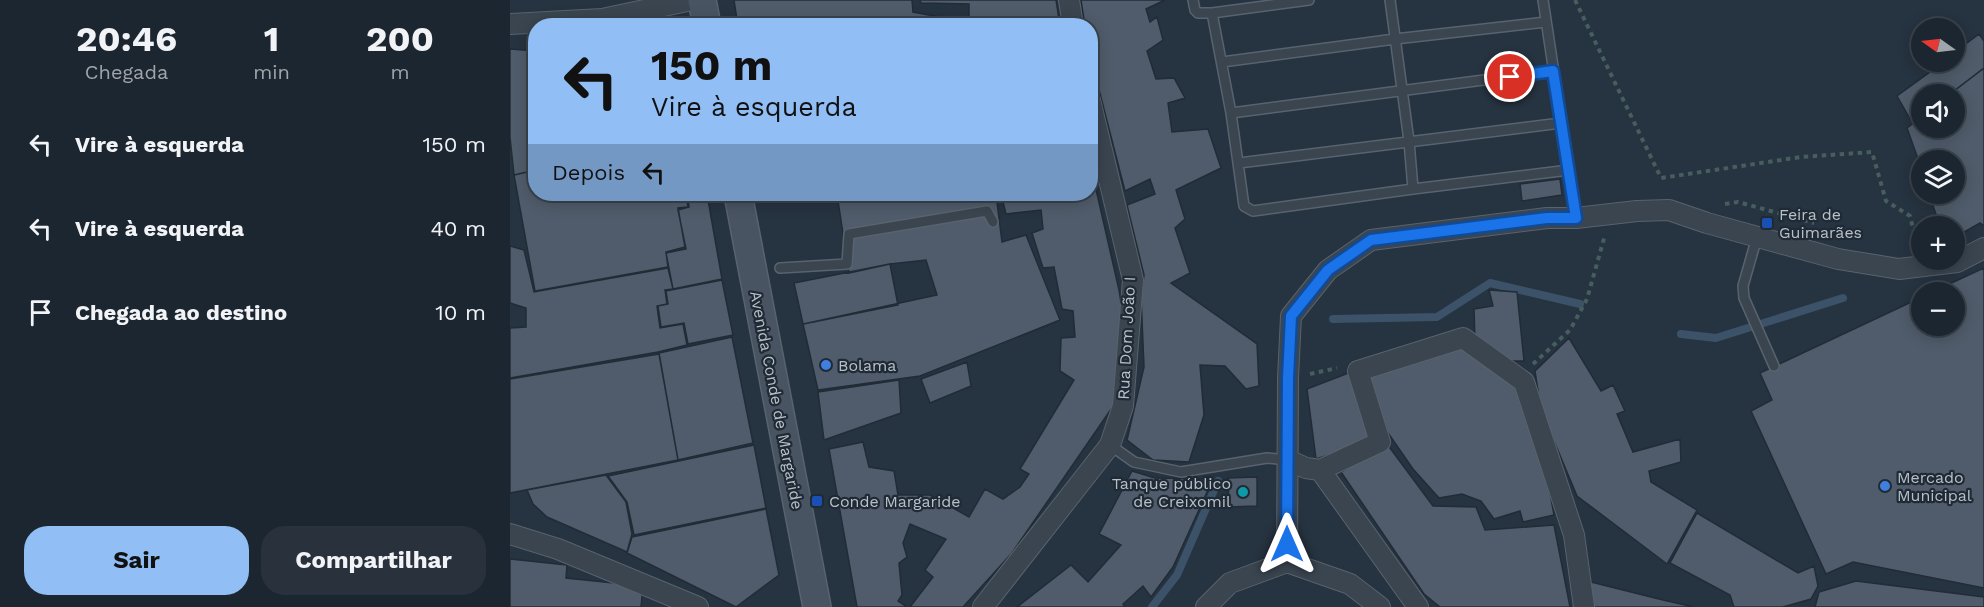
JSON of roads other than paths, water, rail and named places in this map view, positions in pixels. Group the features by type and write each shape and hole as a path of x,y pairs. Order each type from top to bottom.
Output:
{"main road":[{"path":"702,0 705,18"},
{"name":"Avenida Conde de Margaride","path":"739,201 817,607"}],"street":[{"path":"607,18 692,0"},
{"path":"1069,0 1072,18"},
{"path":"510,24 528,23"},
{"name":"Rua Dom João I","path":"983,607 1110,445 1123,406 1133,280 1098,133"},
{"path":"1287,562 1279,459 1288,378 1291,316 1328,270 1371,240 1547,218 1576,218 1669,210 1838,259 1899,269 1957,262 1984,248"},
{"path":"1279,459 1320,470 1380,442 1358,371 1462,338 1524,382 1574,535 1584,607"},
{"path":"1320,470 1418,607"},
{"path":"510,534 558,549 698,607"},
{"path":"1206,607 1230,583 1287,562 1350,584 1380,607"}],"lane":[{"path":"1193,0 1198,13 1309,0"},
{"path":"1390,0 1403,91 1413,189"},
{"path":"1543,0 1576,218"},
{"path":"1212,13 1231,113 1244,206 1253,211 1569,170"},
{"path":"1222,62 1546,22"},
{"path":"1231,113 1553,71"},
{"path":"1239,163 1562,123"},
{"path":"780,268 847,264 849,234 987,211 993,222"},
{"path":"1757,237 1743,286 1744,298 1774,366"},
{"path":"1110,445 1134,462 1181,472 1279,459"}],"waterway":[{"path":"1333,319 1437,317 1490,283 1580,304"},
{"path":"1681,334 1716,338 1843,298"},
{"path":"1152,607 1177,575 1218,481"}],"place":[{"name":"Feira de Guimarães","path":"1767,223"},
{"name":"Bolama","path":"826,365"},
{"name":"Mercado Municipal","path":"1885,486"},
{"name":"Tanque público de Creixomil","path":"1243,492"},
{"name":"Conde Margaride","path":"817,501"}]}
